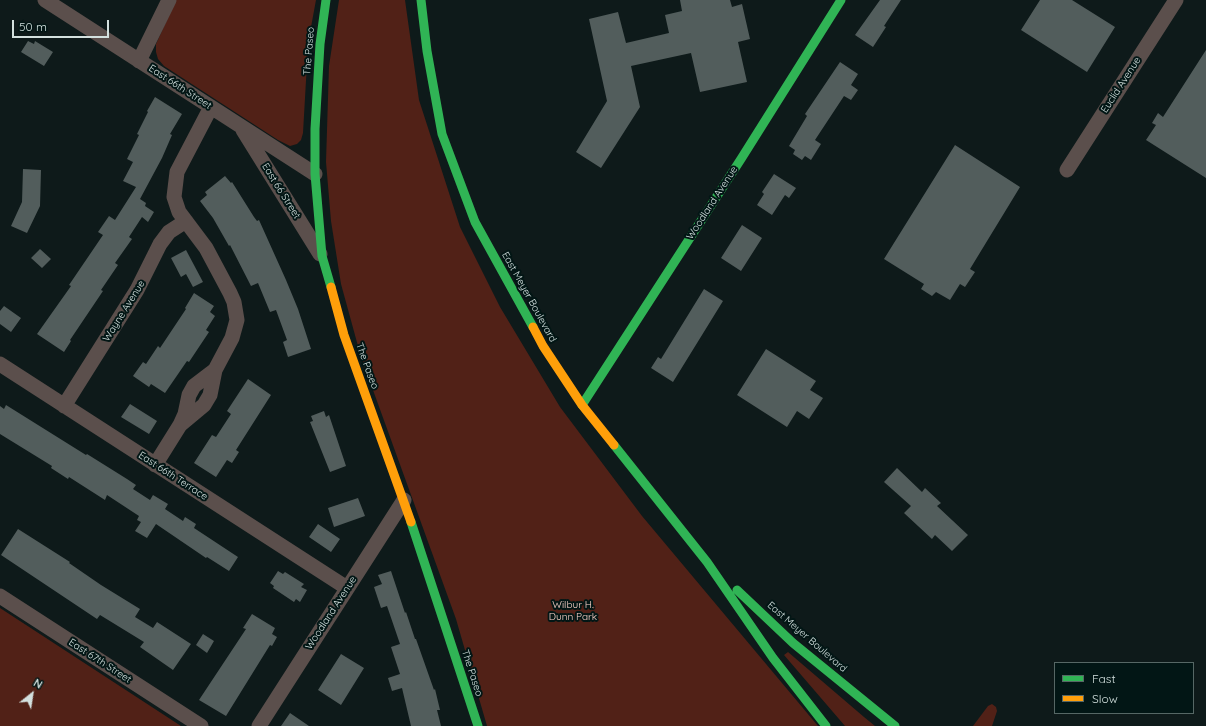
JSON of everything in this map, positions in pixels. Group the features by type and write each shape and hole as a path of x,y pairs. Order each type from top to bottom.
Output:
{"main road":[{"name":"The Paseo","path":"326,0 320,44 315,129 315,174 322,256 344,335 404,500 478,726"},
{"name":"East Meyer Boulevard","path":"421,0 427,51 442,134 475,222 543,346 582,405 707,562 773,658 826,726"},
{"name":"Woodland Avenue","path":"582,405 741,159 841,0"},
{"name":"East Meyer Boulevard","path":"707,562 793,643 895,726"}],"street":[{"name":"East 66th Street","path":"45,0 315,174"},
{"path":"139,61 169,0"},
{"name":"Euclid Avenue","path":"1067,170 1176,0"},
{"path":"155,465 180,425 204,405 210,395 215,370 232,338 237,320 234,302 206,248 179,212 174,197 177,172 211,107"},
{"name":"East 66 Street","path":"240,126 322,256"},
{"name":"Wayne Avenue","path":"64,406 137,290 160,244 169,232 186,221"},
{"name":"East 66th Terrace","path":"0,364 347,588"},
{"name":"Woodland Avenue","path":"259,726 404,500"},
{"name":"East 67th Street","path":"0,596 201,726"}],"green space":[{"path":"176,0 316,0 309,38 303,133 301,140 297,144 290,146 278,140 164,66 158,59 156,44"},
{"name":"Wilbur H. Dunn Park","path":"339,0 405,0 419,100 460,227 500,307 560,407 642,516 818,726 487,726 456,619 361,357 341,284 331,221 326,162 329,66"},
{"path":"0,608 181,726 0,726"},
{"path":"788,652 875,726 845,726 784,655"},
{"path":"992,704 996,707 997,711 992,726 973,726 988,706"}],"building":[{"path":"680,0 730,0 732,7 742,4 750,39 738,42 747,82 700,92 691,53 631,66 640,107 601,168 576,152 607,101 589,19 618,12 626,43 669,33 665,15 682,11"},
{"path":"880,0 901,0 884,26 886,27 873,47 855,35"},
{"path":"1040,0 1072,0 1115,27 1087,72 1021,30"},
{"path":"28,41 34,44 35,41 53,52 44,66 21,52"},
{"path":"1206,50 1206,178 1146,140 1156,125 1152,123 1158,113 1163,117"},
{"path":"840,62 858,74 851,85 858,90 851,100 844,96 815,140 821,144 811,160 805,156 802,160 793,154 795,150 789,146 807,116 805,114"},
{"path":"155,97 182,114 170,134 172,135 162,158 140,199 146,203 145,206 154,212 148,222 142,217 129,237 132,239 115,263 118,265 101,290 103,291 70,340 71,341 64,352 37,334 71,286 69,285 103,235 98,232 109,216 115,220 136,187 123,181 133,162 127,159 139,135 137,134 148,112 147,111"},
{"path":"955,145 1020,187 970,269 975,272 965,287 960,284 950,300 936,292 932,296 921,289 924,284 884,259"},
{"path":"23,169 41,170 40,206 27,233 11,226 22,202"},
{"path":"774,174 796,188 789,198 785,195 772,215 757,205 764,194 762,192"},
{"path":"225,176 231,183 232,182 257,221 259,220 298,309 311,349 288,357 283,342 287,340 276,310 270,312 258,283 251,286 230,245 229,246 213,218 200,201 207,195 205,192"},
{"path":"742,225 762,238 741,271 721,258"},
{"path":"40,249 51,259 42,268 31,258"},
{"path":"186,250 203,282 193,287 186,274 181,277 171,258"},
{"path":"704,289 723,301 673,382 651,368 658,357 661,359"},
{"path":"194,293 214,306 210,312 215,316 206,330 209,332 189,362 187,361 165,393 151,384 149,387 133,376 143,362 146,364 158,346 160,348 186,309 185,308"},
{"path":"4,306 21,318 11,332 0,324 0,311"},
{"path":"766,349 816,381 810,390 823,398 809,419 797,411 787,427 737,395"},
{"path":"248,379 271,395 236,450 239,452 232,463 227,460 216,477 194,463 212,435 216,437 231,414 227,411"},
{"path":"130,404 157,421 149,434 121,417"},
{"path":"6,405 127,479 136,485 133,489 150,500 153,495 168,504 165,509 183,521 185,517 196,524 194,528 238,557 229,571 207,557 206,558 156,524 147,538 135,531 141,522 137,520 139,516 107,495 105,500 69,477 68,479 51,468 52,466 0,434 0,406 4,409"},
{"path":"324,411 326,417 329,415 346,466 330,472 310,422 313,421 311,416"},
{"path":"897,468 922,492 925,488 941,503 937,506 968,535 952,551 935,535 932,539 904,513 911,506 884,482"},
{"path":"358,498 365,516 334,527 328,508"},
{"path":"318,524 340,539 331,552 309,537"},
{"path":"18,529 70,562 69,563 101,585 140,609 135,617 153,628 157,622 191,644 173,670 140,647 144,642 100,615 97,619 1,555"},
{"path":"278,571 283,574 285,572 304,584 301,587 307,590 300,602 296,599 294,602 273,588 274,586 270,583"},
{"path":"391,571 405,613 406,612 434,690 435,689 440,710 437,710 441,726 411,726 402,688 392,691 388,678 400,674 391,647 400,644 387,606 381,608 374,587 382,584 378,575"},
{"path":"252,614 275,628 272,634 277,637 272,646 270,645 226,716 199,700 246,629 243,628"},
{"path":"203,634 214,641 207,653 196,645"},
{"path":"341,654 364,668 341,705 318,690"},
{"path":"290,713 309,726 281,726"}],"traffic: fast":[{"path":"326,0 320,44 315,129 315,174 322,256 331,287"},
{"path":"421,0 427,51 442,134 475,222 533,327"},
{"path":"582,405 741,159 841,0"},
{"path":"614,445 707,562 773,658 826,726"},
{"path":"411,522 478,726"},
{"path":"737,590 793,643 895,726"}],"traffic: slow":[{"path":"331,287 344,335 411,522"},
{"path":"533,327 543,346 582,405 614,445"}]}
